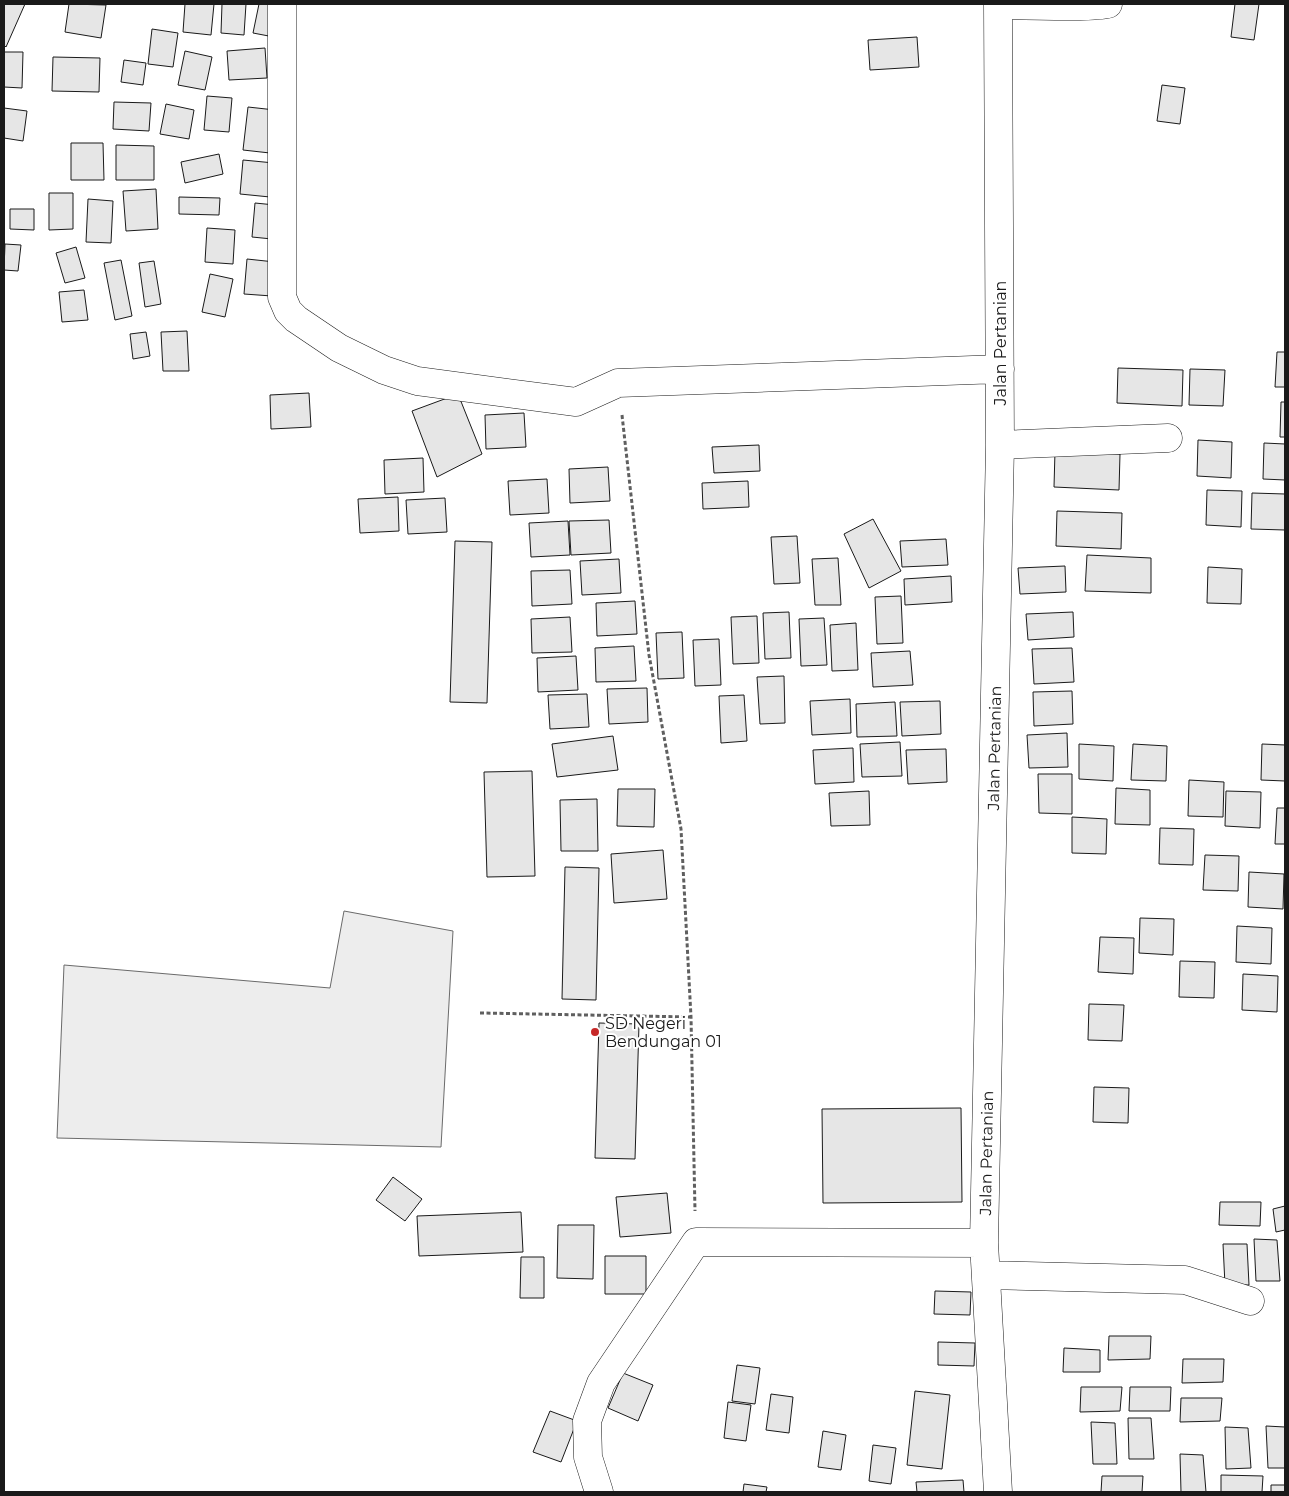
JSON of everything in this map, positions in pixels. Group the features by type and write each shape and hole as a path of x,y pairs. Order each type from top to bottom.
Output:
{"street":[{"path":"282,4 282,297 288,311 296,320 339,348 384,370 417,381 576,402 618,383 1000,369"},
{"path":"998,4 1056,4 1099,7 1108,4"},
{"name":"Jalan Pertanian","path":"998,4 1000,445 984,1243 998,1492"},
{"path":"1000,445 1168,438"},
{"path":"599,1492 588,1457 587,1421 601,1383 696,1242 984,1243"},
{"path":"986,1275 1185,1280 1250,1301"}],"path":[{"path":"618,383 649,655 681,829 692,1017 696,1242"},
{"path":"480,1013 692,1017"}],"shaded area":[{"path":"344,911 453,931 441,1147 57,1138 64,965 330,988"}],"building":[{"path":"4,4 25,4 6,47 4,45"},
{"path":"69,4 106,5 101,38 65,32"},
{"path":"185,4 214,4 211,35 183,32"},
{"path":"222,4 246,4 244,35 221,33"},
{"path":"259,4 280,4 274,37 253,33"},
{"path":"1235,4 1259,4 1254,40 1231,37"},
{"path":"152,29 178,33 173,67 148,64"},
{"path":"917,37 919,67 870,70 868,40"},
{"path":"265,48 267,78 229,80 227,51"},
{"path":"185,51 212,57 205,90 178,85"},
{"path":"4,52 23,52 22,88 4,87"},
{"path":"53,57 100,58 99,92 52,91"},
{"path":"124,60 146,63 143,85 121,82"},
{"path":"1162,85 1185,88 1180,124 1157,121"},
{"path":"207,96 232,98 229,132 204,130"},
{"path":"114,102 151,103 149,131 113,129"},
{"path":"166,104 194,110 189,139 160,134"},
{"path":"248,107 275,110 270,153 243,150"},
{"path":"4,108 27,111 23,141 4,138"},
{"path":"71,143 103,143 104,180 71,180"},
{"path":"116,145 154,146 154,180 116,180"},
{"path":"219,154 223,174 185,183 181,162"},
{"path":"243,160 274,163 270,197 240,194"},
{"path":"156,189 158,229 126,231 123,191"},
{"path":"49,193 73,193 73,229 49,230"},
{"path":"179,197 220,198 219,215 179,214"},
{"path":"88,199 113,201 111,243 86,242"},
{"path":"255,203 275,205 272,239 252,237"},
{"path":"10,209 34,209 34,230 10,229"},
{"path":"207,228 235,230 233,264 205,262"},
{"path":"5,244 21,245 18,271 4,270"},
{"path":"76,247 85,278 65,283 56,253"},
{"path":"247,259 275,262 272,296 244,294"},
{"path":"121,260 132,316 115,320 104,263"},
{"path":"154,261 161,304 145,307 139,263"},
{"path":"210,274 233,279 225,317 202,312"},
{"path":"84,290 88,320 62,322 59,292"},
{"path":"187,331 189,371 163,371 161,332"},
{"path":"146,332 150,356 133,359 130,334"},
{"path":"1277,352 1285,352 1285,387 1275,387"},
{"path":"1118,368 1183,370 1182,406 1117,403"},
{"path":"1190,369 1225,370 1223,406 1189,405"},
{"path":"309,393 311,427 271,429 270,395"},
{"path":"458,394 482,454 437,477 412,411"},
{"path":"1281,402 1285,402 1285,437 1280,437"},
{"path":"524,413 526,447 486,449 485,415"},
{"path":"1198,440 1232,442 1231,478 1197,476"},
{"path":"1264,443 1285,444 1285,480 1263,479"},
{"path":"759,445 760,471 714,473 712,447"},
{"path":"1055,451 1120,454 1119,490 1054,487"},
{"path":"423,458 424,492 385,494 384,460"},
{"path":"608,467 610,501 570,503 569,469"},
{"path":"547,479 549,513 510,515 508,481"},
{"path":"748,481 749,507 703,509 702,483"},
{"path":"1207,490 1242,491 1241,527 1206,525"},
{"path":"1252,493 1285,494 1285,530 1251,529"},
{"path":"398,497 399,531 360,533 358,499"},
{"path":"445,498 447,532 408,534 406,500"},
{"path":"1057,511 1122,513 1121,549 1056,546"},
{"path":"873,519 901,571 869,588 844,534"},
{"path":"609,520 611,553 571,555 569,521"},
{"path":"568,521 570,555 531,557 529,523"},
{"path":"797,536 800,583 774,584 771,537"},
{"path":"946,539 948,565 902,567 900,541"},
{"path":"455,541 492,542 487,703 450,702"},
{"path":"1087,555 1151,558 1151,593 1085,591"},
{"path":"838,558 841,605 815,605 812,559"},
{"path":"619,559 621,593 582,595 580,561"},
{"path":"1065,566 1066,592 1020,594 1018,568"},
{"path":"1208,567 1242,569 1241,604 1207,603"},
{"path":"570,570 572,604 532,606 531,571"},
{"path":"951,576 952,602 905,605 904,579"},
{"path":"901,596 903,643 877,644 875,597"},
{"path":"635,601 637,634 597,636 596,603"},
{"path":"789,612 791,658 765,659 763,613"},
{"path":"1073,612 1074,637 1028,640 1026,614"},
{"path":"757,616 759,663 733,664 731,617"},
{"path":"570,617 572,652 532,653 531,619"},
{"path":"824,618 827,665 801,666 799,619"},
{"path":"856,623 858,670 832,671 830,625"},
{"path":"682,632 684,678 658,679 656,633"},
{"path":"719,639 721,685 695,686 693,640"},
{"path":"634,646 636,681 596,682 595,648"},
{"path":"1072,648 1074,682 1034,684 1032,649"},
{"path":"910,651 913,685 873,687 871,653"},
{"path":"576,656 578,690 538,692 537,658"},
{"path":"784,676 785,723 760,724 757,677"},
{"path":"647,688 648,722 609,724 607,689"},
{"path":"1072,691 1073,724 1034,726 1033,692"},
{"path":"587,694 589,727 550,729 548,695"},
{"path":"744,695 747,741 721,743 719,696"},
{"path":"850,699 851,733 812,735 810,701"},
{"path":"940,701 941,734 902,736 900,702"},
{"path":"895,702 897,736 857,737 856,704"},
{"path":"1067,733 1068,767 1029,768 1027,735"},
{"path":"613,736 618,770 557,777 552,744"},
{"path":"900,742 902,776 862,777 860,744"},
{"path":"1079,744 1114,746 1113,781 1079,779"},
{"path":"1133,744 1167,746 1166,781 1131,780"},
{"path":"1262,744 1285,745 1285,781 1261,780"},
{"path":"853,748 854,782 815,784 813,750"},
{"path":"946,749 947,782 908,784 906,750"},
{"path":"532,771 535,876 487,877 484,772"},
{"path":"1038,774 1072,774 1072,814 1039,813"},
{"path":"1189,780 1224,782 1223,817 1188,816"},
{"path":"1116,788 1150,790 1150,825 1115,824"},
{"path":"618,789 655,789 654,827 617,826"},
{"path":"869,791 870,825 831,826 829,793"},
{"path":"1226,791 1261,792 1260,828 1225,826"},
{"path":"597,799 598,851 561,851 560,800"},
{"path":"1277,808 1285,808 1285,844 1275,844"},
{"path":"1072,817 1107,819 1106,854 1072,853"},
{"path":"1160,828 1194,829 1193,865 1159,864"},
{"path":"663,850 667,899 614,903 611,854"},
{"path":"1205,855 1239,856 1238,891 1203,890"},
{"path":"565,867 599,868 596,1000 562,999"},
{"path":"1249,872 1284,874 1283,909 1248,907"},
{"path":"1140,918 1174,919 1173,955 1139,953"},
{"path":"1237,926 1272,928 1271,964 1236,962"},
{"path":"1100,937 1134,938 1133,974 1098,972"},
{"path":"1180,961 1215,962 1214,998 1179,997"},
{"path":"1243,974 1278,976 1277,1012 1242,1010"},
{"path":"1089,1004 1124,1005 1122,1041 1088,1040"},
{"path":"599,1023 639,1024 635,1159 595,1158"},
{"path":"1094,1087 1129,1088 1128,1123 1093,1122"},
{"path":"961,1108 962,1202 823,1203 822,1109"},
{"path":"393,1177 422,1199 405,1221 376,1200"},
{"path":"667,1193 671,1233 620,1237 616,1197"},
{"path":"1220,1202 1261,1202 1260,1226 1219,1225"},
{"path":"1285,1206 1285,1230 1276,1232 1273,1209"},
{"path":"521,1212 523,1252 419,1256 417,1216"},
{"path":"558,1225 594,1225 593,1279 557,1278"},
{"path":"1254,1239 1277,1240 1280,1281 1256,1281"},
{"path":"1223,1244 1247,1244 1249,1285 1225,1285"},
{"path":"605,1256 646,1256 646,1294 605,1294"},
{"path":"521,1257 544,1257 544,1298 520,1298"},
{"path":"935,1291 971,1292 970,1315 934,1314"},
{"path":"1109,1336 1151,1336 1150,1359 1108,1360"},
{"path":"938,1342 975,1343 974,1366 938,1365"},
{"path":"1064,1348 1100,1350 1100,1372 1063,1372"},
{"path":"1183,1359 1224,1359 1223,1382 1182,1383"},
{"path":"737,1365 760,1368 755,1404 732,1401"},
{"path":"623,1373 653,1385 638,1421 608,1408"},
{"path":"1081,1387 1122,1387 1120,1411 1080,1412"},
{"path":"1130,1387 1171,1387 1170,1411 1129,1411"},
{"path":"915,1391 950,1395 942,1469 907,1465"},
{"path":"771,1394 793,1397 789,1433 766,1430"},
{"path":"1181,1398 1222,1398 1220,1421 1180,1422"},
{"path":"728,1402 751,1405 746,1441 724,1438"},
{"path":"550,1411 577,1421 561,1462 533,1452"},
{"path":"1128,1418 1151,1418 1154,1459 1129,1459"},
{"path":"1091,1422 1115,1423 1117,1464 1093,1464"},
{"path":"1266,1426 1285,1427 1285,1468 1268,1468"},
{"path":"1225,1427 1248,1428 1251,1468 1226,1469"},
{"path":"823,1431 846,1435 841,1470 818,1467"},
{"path":"873,1445 896,1448 891,1484 869,1481"},
{"path":"1180,1454 1203,1455 1206,1492 1181,1492"},
{"path":"1221,1475 1263,1476 1262,1492 1221,1492"},
{"path":"1102,1476 1143,1476 1142,1492 1101,1492"},
{"path":"963,1480 964,1492 917,1492 916,1482"},
{"path":"744,1484 767,1487 766,1492 743,1492"},
{"path":"1271,1485 1285,1485 1285,1492 1271,1492"}],"place":[{"name":"SD Negeri Bendungan 01","path":"595,1032"}]}
